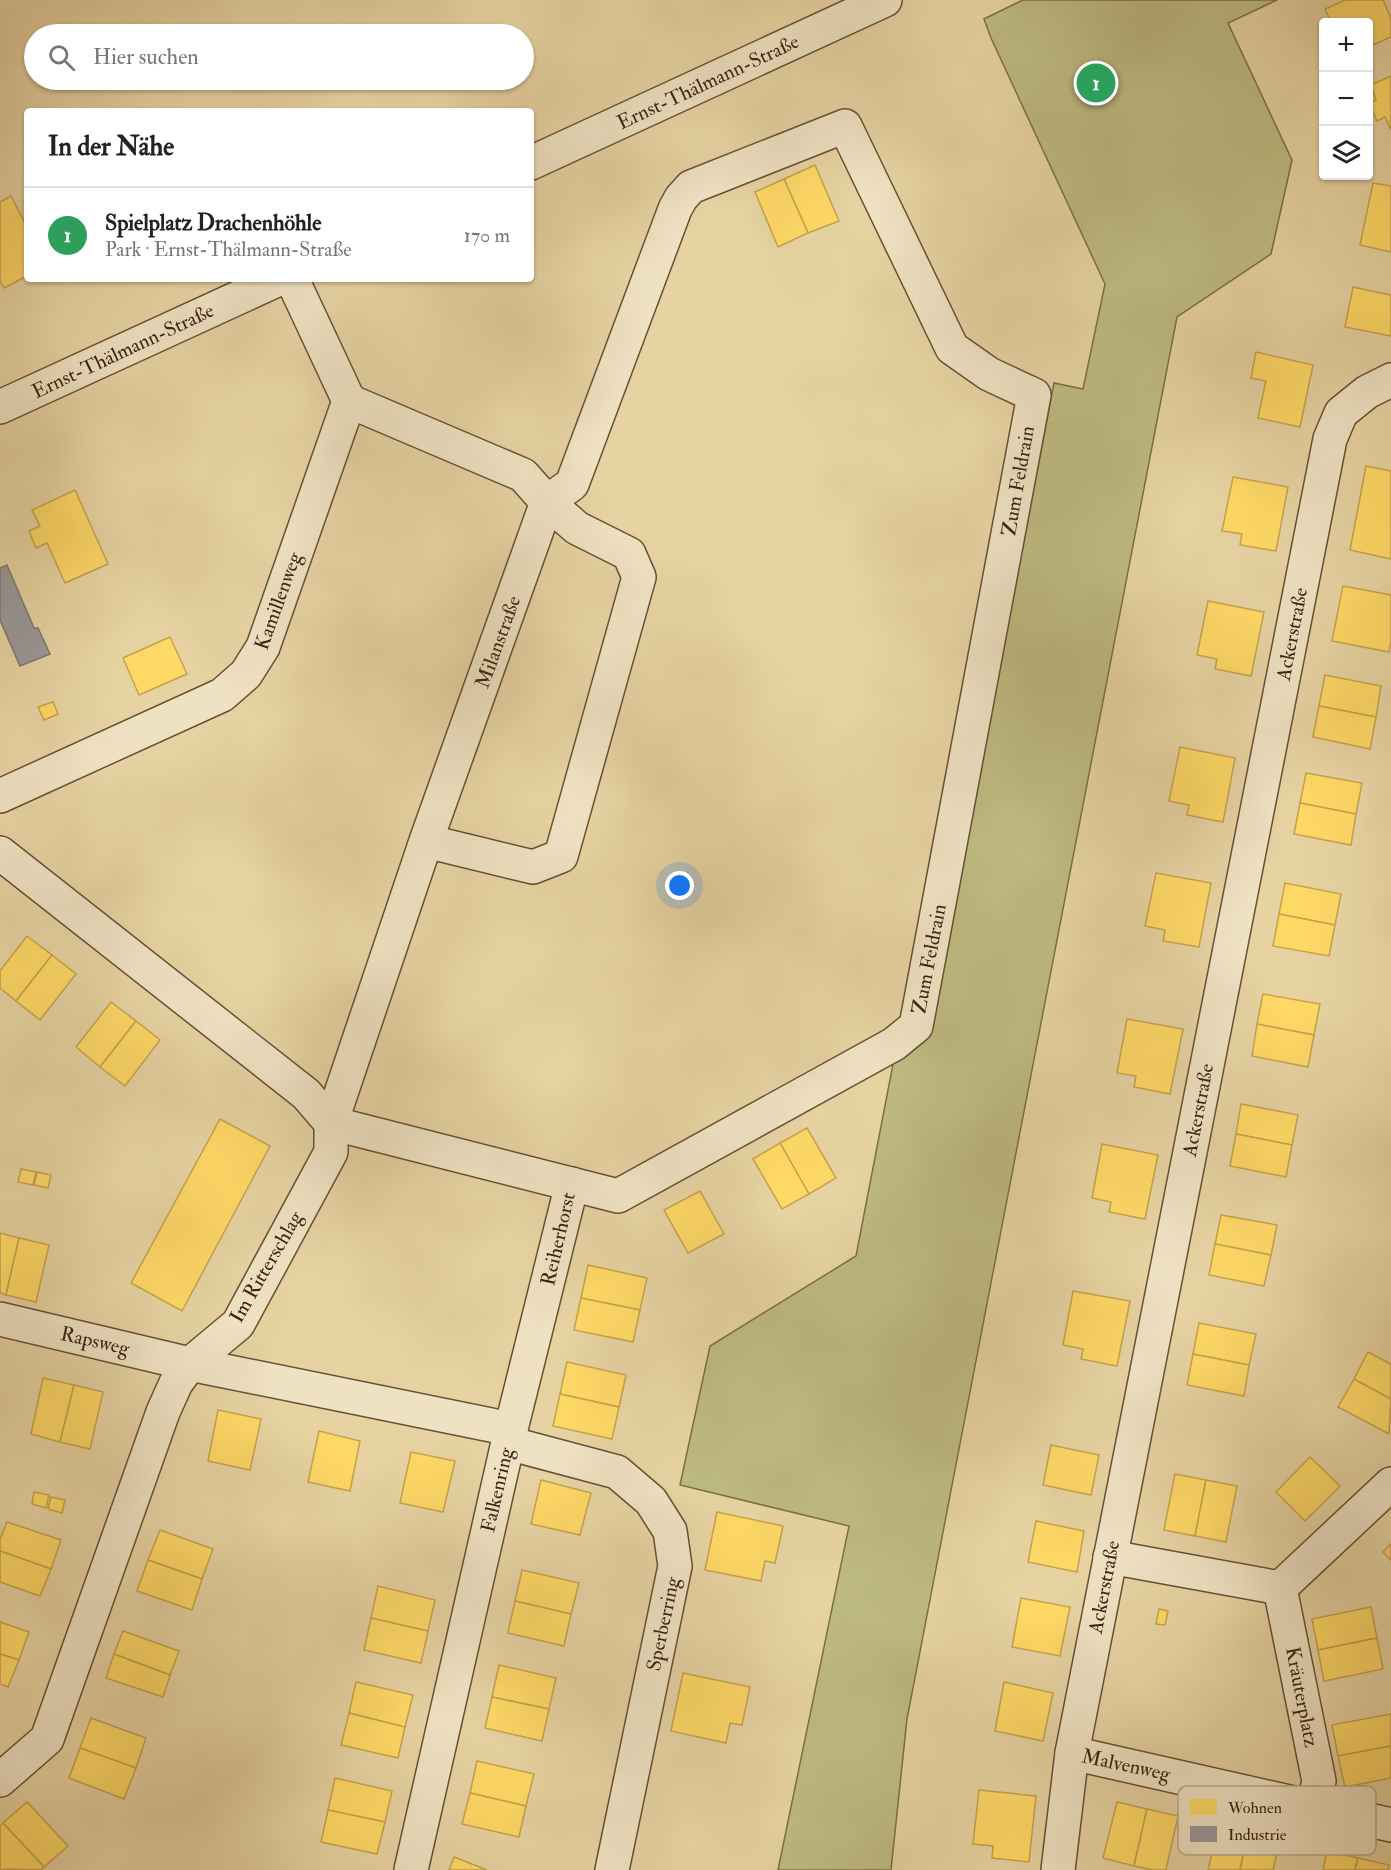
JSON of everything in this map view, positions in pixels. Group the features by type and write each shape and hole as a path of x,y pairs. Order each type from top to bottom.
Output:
{"street":[{"name":"Ernst-Thälmann-Straße","path":"534,162 885,0"},
{"name":"Zum Feldrain","path":"548,502 572,484 681,198 691,187 845,126 952,348 989,374 1034,394 916,1026 894,1044 618,1196 572,1184"},
{"name":"Ernst-Thälmann-Straße","path":"0,407 272,282"},
{"path":"293,282 349,401 523,475 577,528 629,555 639,577 561,856 533,867 426,841"},
{"name":"Ackerstraße","path":"1058,1870 1072,1753 1330,439 1341,413 1367,392 1391,380"},
{"name":"Kamillenweg","path":"0,796 222,695 246,674 263,647 349,401"},
{"name":"Milanstraße","path":"331,1123 426,841 548,502"},
{"path":"0,853 306,1094 331,1123"},
{"name":"Reiherhorst","path":"331,1123 572,1184 509,1436"},
{"name":"Im Ritterschlag","path":"0,1780 46,1739 163,1412 176,1383 190,1364 238,1324 331,1152 331,1123"},
{"name":"Rapsweg","path":"0,1319 190,1364"},
{"name":"Falkenring","path":"190,1364 509,1436 411,1870"},
{"name":"Sperberring","path":"509,1436 617,1472 651,1502 670,1531 675,1566 612,1870"},
{"path":"1110,1557 1280,1588 1391,1484"},
{"name":"Kräuterplatz","path":"1280,1588 1319,1780 1318,1786"},
{"name":"Malvenweg","path":"1072,1753 1222,1786"},
{"name":"Malvenweg","path":"1376,1822 1391,1826"}],"shaded area":[{"path":"1023,0 1277,0 1228,23 1292,160 1271,254 1177,317 907,1719 891,1870 778,1870 849,1526 680,1485 710,1346 856,1256 894,1059 929,1033 1054,383 1083,389 1105,284 984,19"}],"building: Wohnen":[{"path":"1345,0 1383,0 1391,18 1391,37 1373,45 1373,18 1329,18 1325,9"},
{"path":"1391,76 1391,130 1385,117 1377,121 1373,112 1373,101 1376,100 1373,84"},
{"path":"815,165 839,221 808,233 784,179"},
{"path":"784,179 808,233 778,247 755,192"},
{"path":"1373,183 1391,186 1391,252 1360,245"},
{"path":"11,196 24,221 24,278 4,288 0,281 0,202"},
{"path":"1353,287 1391,295 1391,336 1345,327"},
{"path":"1256,352 1313,365 1300,427 1258,418 1266,381 1251,378"},
{"path":"1366,466 1391,471 1391,559 1350,550"},
{"path":"1233,477 1288,487 1276,551 1240,545 1242,534 1222,531"},
{"path":"75,490 108,564 65,583 47,543 36,548 29,531 40,526 32,510"},
{"path":"1343,586 1391,595 1389,652 1332,641"},
{"path":"1208,601 1264,612 1251,676 1215,669 1217,659 1197,655"},
{"path":"170,637 187,674 139,695 123,658"},
{"path":"1325,675 1381,686 1376,717 1319,706"},
{"path":"53,702 58,714 44,720 38,707"},
{"path":"1319,706 1376,717 1370,749 1313,737"},
{"path":"1180,747 1235,758 1223,822 1187,815 1189,805 1169,801"},
{"path":"1306,773 1362,783 1356,814 1300,803"},
{"path":"1300,803 1356,814 1351,845 1294,834"},
{"path":"1156,873 1211,883 1199,947 1163,941 1165,930 1145,926"},
{"path":"1285,883 1341,894 1335,925 1279,914"},
{"path":"1279,914 1335,925 1329,956 1273,946"},
{"path":"27,936 52,955 16,1001 0,988 0,971"},
{"path":"52,955 76,974 40,1020 16,1001"},
{"path":"1263,994 1320,1004 1314,1035 1257,1024"},
{"path":"111,1002 136,1021 100,1067 76,1047"},
{"path":"1127,1019 1183,1029 1170,1094 1134,1087 1136,1076 1117,1073"},
{"path":"136,1021 160,1040 125,1086 100,1067"},
{"path":"1257,1024 1314,1035 1308,1067 1252,1056"},
{"path":"1241,1104 1298,1115 1292,1145 1236,1134"},
{"path":"220,1119 270,1146 182,1311 131,1283"},
{"path":"807,1128 836,1178 809,1194 780,1143"},
{"path":"1236,1134 1292,1145 1286,1177 1230,1166"},
{"path":"780,1143 809,1194 782,1209 753,1159"},
{"path":"1102,1144 1158,1155 1145,1219 1109,1212 1111,1202 1092,1198"},
{"path":"21,1169 36,1172 33,1185 18,1182"},
{"path":"37,1172 51,1175 48,1188 34,1185"},
{"path":"700,1191 724,1234 688,1253 664,1210"},
{"path":"1221,1215 1277,1225 1271,1255 1215,1244"},
{"path":"0,1233 19,1238 6,1295 0,1293"},
{"path":"19,1238 49,1245 36,1302 6,1295"},
{"path":"1215,1244 1271,1255 1264,1286 1209,1275"},
{"path":"588,1265 647,1278 640,1310 581,1298"},
{"path":"1073,1291 1130,1301 1117,1366 1081,1359 1083,1349 1063,1345"},
{"path":"581,1298 640,1310 633,1342 574,1330"},
{"path":"1199,1323 1256,1334 1249,1365 1193,1354"},
{"path":"1368,1352 1391,1364 1391,1399 1354,1379"},
{"path":"1193,1354 1249,1365 1244,1396 1187,1385"},
{"path":"567,1362 626,1375 619,1407 560,1394"},
{"path":"43,1378 74,1385 60,1442 31,1434"},
{"path":"1354,1379 1391,1399 1389,1434 1338,1407"},
{"path":"74,1385 103,1392 90,1449 60,1442"},
{"path":"560,1394 619,1407 612,1439 553,1426"},
{"path":"218,1410 261,1419 250,1470 208,1461"},
{"path":"319,1431 360,1441 350,1491 308,1482"},
{"path":"1051,1445 1099,1455 1091,1495 1043,1485"},
{"path":"411,1452 455,1461 443,1512 400,1503"},
{"path":"1310,1457 1340,1486 1305,1521 1276,1492"},
{"path":"1175,1474 1206,1480 1195,1536 1164,1530"},
{"path":"541,1480 591,1493 580,1535 531,1524"},
{"path":"1206,1480 1237,1486 1226,1542 1195,1536"},
{"path":"34,1492 49,1495 46,1508 32,1504"},
{"path":"51,1497 65,1500 62,1513 48,1509"},
{"path":"717,1512 783,1526 775,1563 765,1561 761,1581 705,1570"},
{"path":"1036,1521 1084,1531 1077,1572 1028,1562"},
{"path":"7,1522 61,1540 51,1569 0,1551 0,1539"},
{"path":"160,1530 213,1549 202,1579 148,1560"},
{"path":"1391,1544 1391,1560 1383,1552"},
{"path":"0,1551 51,1569 40,1596 0,1582"},
{"path":"148,1560 202,1579 192,1610 137,1591"},
{"path":"522,1570 579,1583 571,1614 515,1601"},
{"path":"378,1586 435,1600 428,1631 371,1618"},
{"path":"1021,1598 1070,1607 1060,1656 1012,1647"},
{"path":"515,1601 571,1614 564,1646 508,1633"},
{"path":"1371,1607 1377,1638 1318,1650 1312,1619"},
{"path":"1159,1609 1168,1611 1165,1625 1156,1624"},
{"path":"371,1618 428,1631 421,1663 364,1650"},
{"path":"0,1622 29,1632 19,1660 0,1654"},
{"path":"123,1631 179,1651 170,1675 114,1654"},
{"path":"1377,1638 1383,1669 1324,1681 1318,1650"},
{"path":"0,1654 19,1660 8,1687 0,1684"},
{"path":"114,1654 170,1675 163,1697 106,1678"},
{"path":"499,1665 556,1678 549,1709 492,1697"},
{"path":"683,1673 750,1687 742,1725 730,1723 726,1743 671,1731"},
{"path":"356,1682 413,1695 405,1727 349,1713"},
{"path":"1004,1682 1053,1693 1043,1741 995,1731"},
{"path":"492,1697 549,1709 542,1741 485,1728"},
{"path":"349,1713 405,1727 398,1758 341,1745"},
{"path":"1391,1714 1391,1746 1338,1756 1332,1725"},
{"path":"91,1718 146,1738 136,1768 80,1748"},
{"path":"1391,1746 1391,1778 1345,1786 1338,1756"},
{"path":"80,1748 136,1768 124,1799 69,1778"},
{"path":"477,1761 534,1774 526,1806 470,1793"},
{"path":"335,1778 392,1791 385,1822 328,1810"},
{"path":"979,1790 1036,1796 1029,1862 992,1858 993,1846 973,1844"},
{"path":"470,1793 526,1806 519,1837 462,1824"},
{"path":"27,1802 68,1846 44,1867 3,1823"},
{"path":"1117,1802 1147,1809 1134,1866 1103,1858"},
{"path":"1147,1809 1178,1816 1166,1870 1134,1866"},
{"path":"328,1810 385,1822 377,1854 321,1842"},
{"path":"3,1823 44,1867 41,1870 0,1869 0,1826"},
{"path":"1211,1855 1243,1855 1240,1870 1208,1870"},
{"path":"1243,1855 1276,1855 1273,1870 1240,1870"},
{"path":"1326,1855 1358,1858 1355,1870 1323,1870"},
{"path":"454,1857 487,1870 449,1870"},
{"path":"1358,1858 1389,1865 1388,1870 1355,1870"}],"building: Industrie":[{"path":"7,565 34,628 38,628 50,654 20,666 0,620 0,568"}],"place":[{"name":"Spielplatz Drachenhöhle","path":"1096,83"}]}
